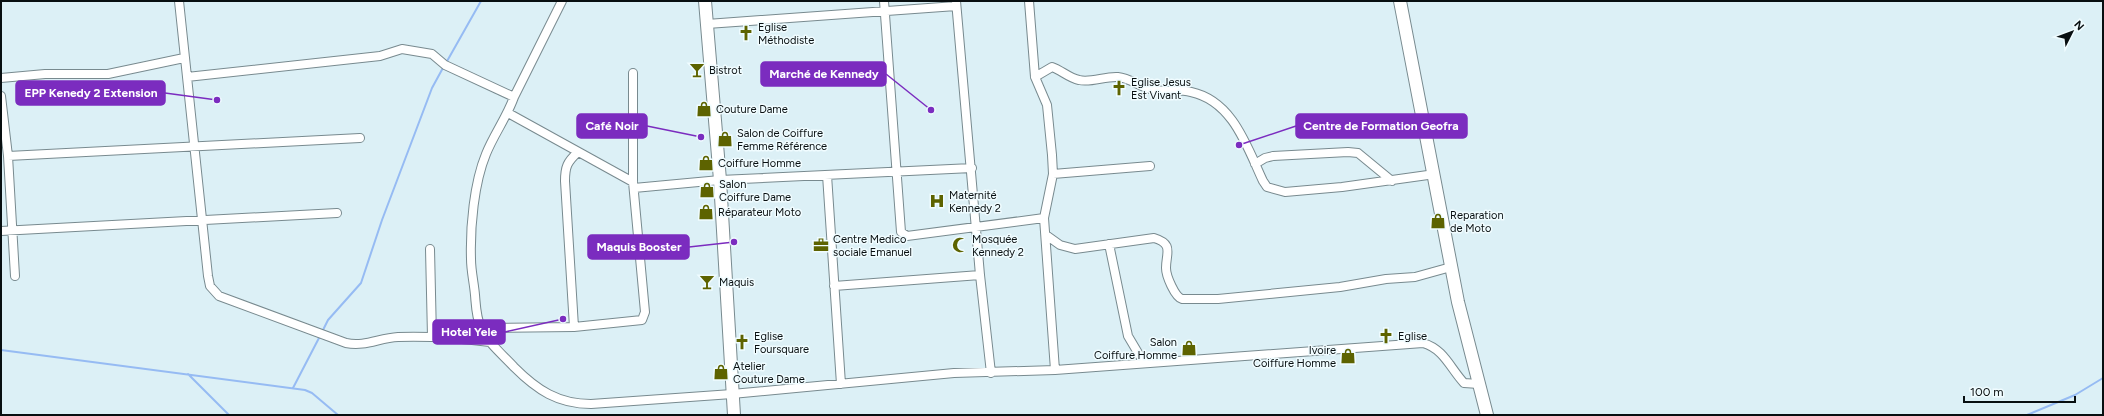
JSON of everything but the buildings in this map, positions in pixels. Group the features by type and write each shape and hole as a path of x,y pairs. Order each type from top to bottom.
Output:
{"street":[{"path":"179,1 210,286 219,296 346,343 358,346 396,337 432,337 490,342"},
{"path":"562,1 514,97 508,113 496,131 486,154 477,191 471,259 477,316 481,328 490,342 535,386 555,398 573,404 591,404 732,394 954,373 1055,370 1424,343 1432,346 1440,352 1464,382 1468,384 1479,384"},
{"path":"705,1 720,180 734,415"},
{"path":"884,1 900,232 906,236 1044,218"},
{"path":"1029,1 1035,76 1047,105 1053,174 1044,218 1055,370"},
{"path":"1400,1 1435,174 1451,267 1487,415"},
{"path":"707,24 885,11 956,3 972,168 980,275 991,373"},
{"path":"187,77 380,56 402,49 432,54 445,65 514,97"},
{"path":"1,78 45,74 108,74 184,58"},
{"path":"1035,76 1052,67 1073,79 1081,81 1120,77 1154,90 1172,89 1192,92 1205,97 1230,117 1239,130 1267,187 1280,191 1342,187 1435,174"},
{"path":"481,328 574,327 642,320 645,312 634,185 633,73"},
{"path":"1,96 12,230 14,276"},
{"path":"508,113 634,185 972,168"},
{"path":"5,155 360,138"},
{"path":"574,327 565,167 569,160 578,152"},
{"path":"1255,164 1265,158 1273,156 1358,153 1392,181"},
{"path":"1053,174 1150,166"},
{"path":"827,175 841,384"},
{"path":"1,231 337,213"},
{"path":"1046,235 1067,248 1154,238 1159,240 1168,248 1169,253 1166,269 1173,291 1179,298 1182,299 1218,299 1340,287 1386,279 1415,277 1451,267"},
{"path":"1109,244 1128,336 1144,363"},
{"path":"430,249 432,337"},
{"path":"834,286 980,275"}],"waterway":[{"path":"446,63 481,1"},
{"path":"322,332 328,320 361,283 382,220 432,88 444,66"},
{"path":"293,388 320,336"},
{"path":"1,350 305,390 312,393 338,415"},
{"path":"188,374 229,415"},
{"path":"2027,415 2075,395 2103,378"}],"place":[{"name":"Eglise Méthodiste","path":"746,33"},
{"name":"Bistrot","path":"697,70"},
{"name":"Eglise Jesus Est Vivant","path":"1119,88"},
{"name":"EPP Kenedy 2 Extension","path":"217,100"},
{"name":"Couture Dame","path":"704,109"},
{"name":"Marché de Kennedy","path":"931,110"},
{"name":"Café Noir","path":"701,137"},
{"name":"Salon de Coiffure Femme Référence","path":"725,139"},
{"name":"Centre de Formation Geofra","path":"1239,145"},
{"name":"Coiffure Homme","path":"706,163"},
{"name":"Salon Coiffure Dame","path":"707,190"},
{"name":"Maternité Kennedy 2","path":"937,201"},
{"name":"Réparateur Moto","path":"706,212"},
{"name":"Reparation de Moto","path":"1438,221"},
{"name":"Maquis Booster","path":"734,242"},
{"name":"Centre Medico sociale Emanuel","path":"821,245"},
{"name":"Mosquée Kennedy 2","path":"960,245"},
{"name":"Maquis","path":"707,282"},
{"name":"Hotel Yele","path":"563,319"},
{"name":"Eglise","path":"1386,336"},
{"name":"Eglise Foursquare","path":"742,342"},
{"name":"Salon Coiffure Homme","path":"1189,348"},
{"name":"Ivoire Coiffure Homme","path":"1348,356"},
{"name":"Atelier Couture Dame","path":"721,372"}]}
